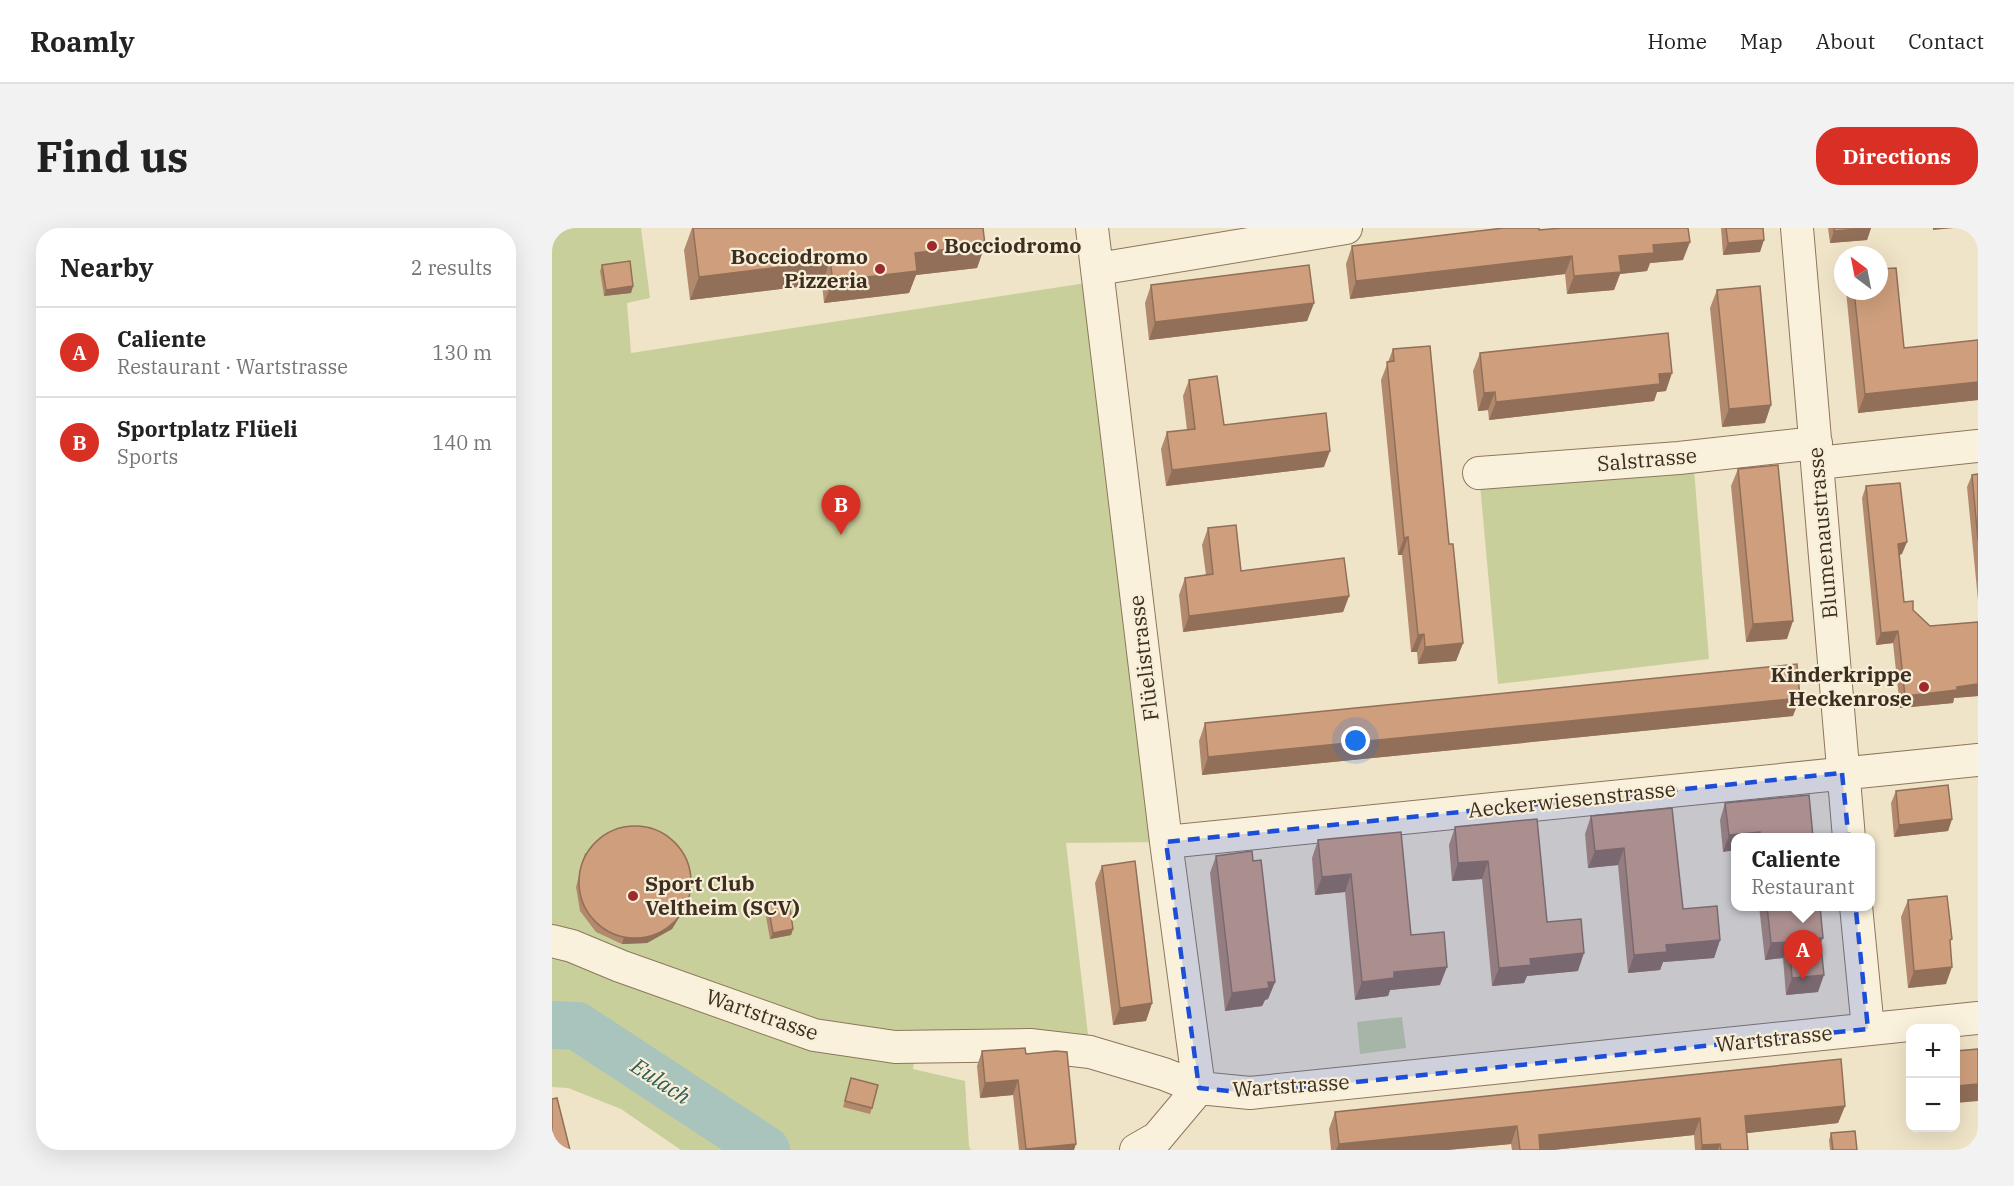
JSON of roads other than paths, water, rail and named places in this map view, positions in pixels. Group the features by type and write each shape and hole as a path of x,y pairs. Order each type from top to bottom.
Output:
{"street":[{"name":"Flüelistrasse","path":"1092,228 1166,842 1199,1088"},
{"path":"1098,269 1346,228"},
{"name":"Blumenaustrasse","path":"1797,228 1849,833"},
{"name":"Salstrasse","path":"1479,473 1679,458 1978,446"},
{"name":"Aeckerwiesenstrasse","path":"1166,842 1978,760"},
{"path":"1856,911 1868,1029"},
{"name":"Wartstrasse","path":"552,941 572,946 620,966 814,1035 895,1047 1030,1045 1090,1052 1164,1074 1199,1088 1250,1093 1978,1018"},
{"path":"1136,1150 1157,1138 1199,1088"}],"waterway":[{"name":"Eulach","path":"552,1025 577,1026 766,1150"}],"place":[{"name":"Bocciodromo","path":"932,246"},
{"name":"Bocciodromo Pizzeria","path":"880,269"},
{"name":"Sportplatz Flüeli","path":"841,535"},
{"name":"Kinderkrippe Heckenrose","path":"1924,687"},
{"name":"Sport Club Veltheim (SCV)","path":"633,896"},
{"name":"Caliente","path":"1803,980"}]}
